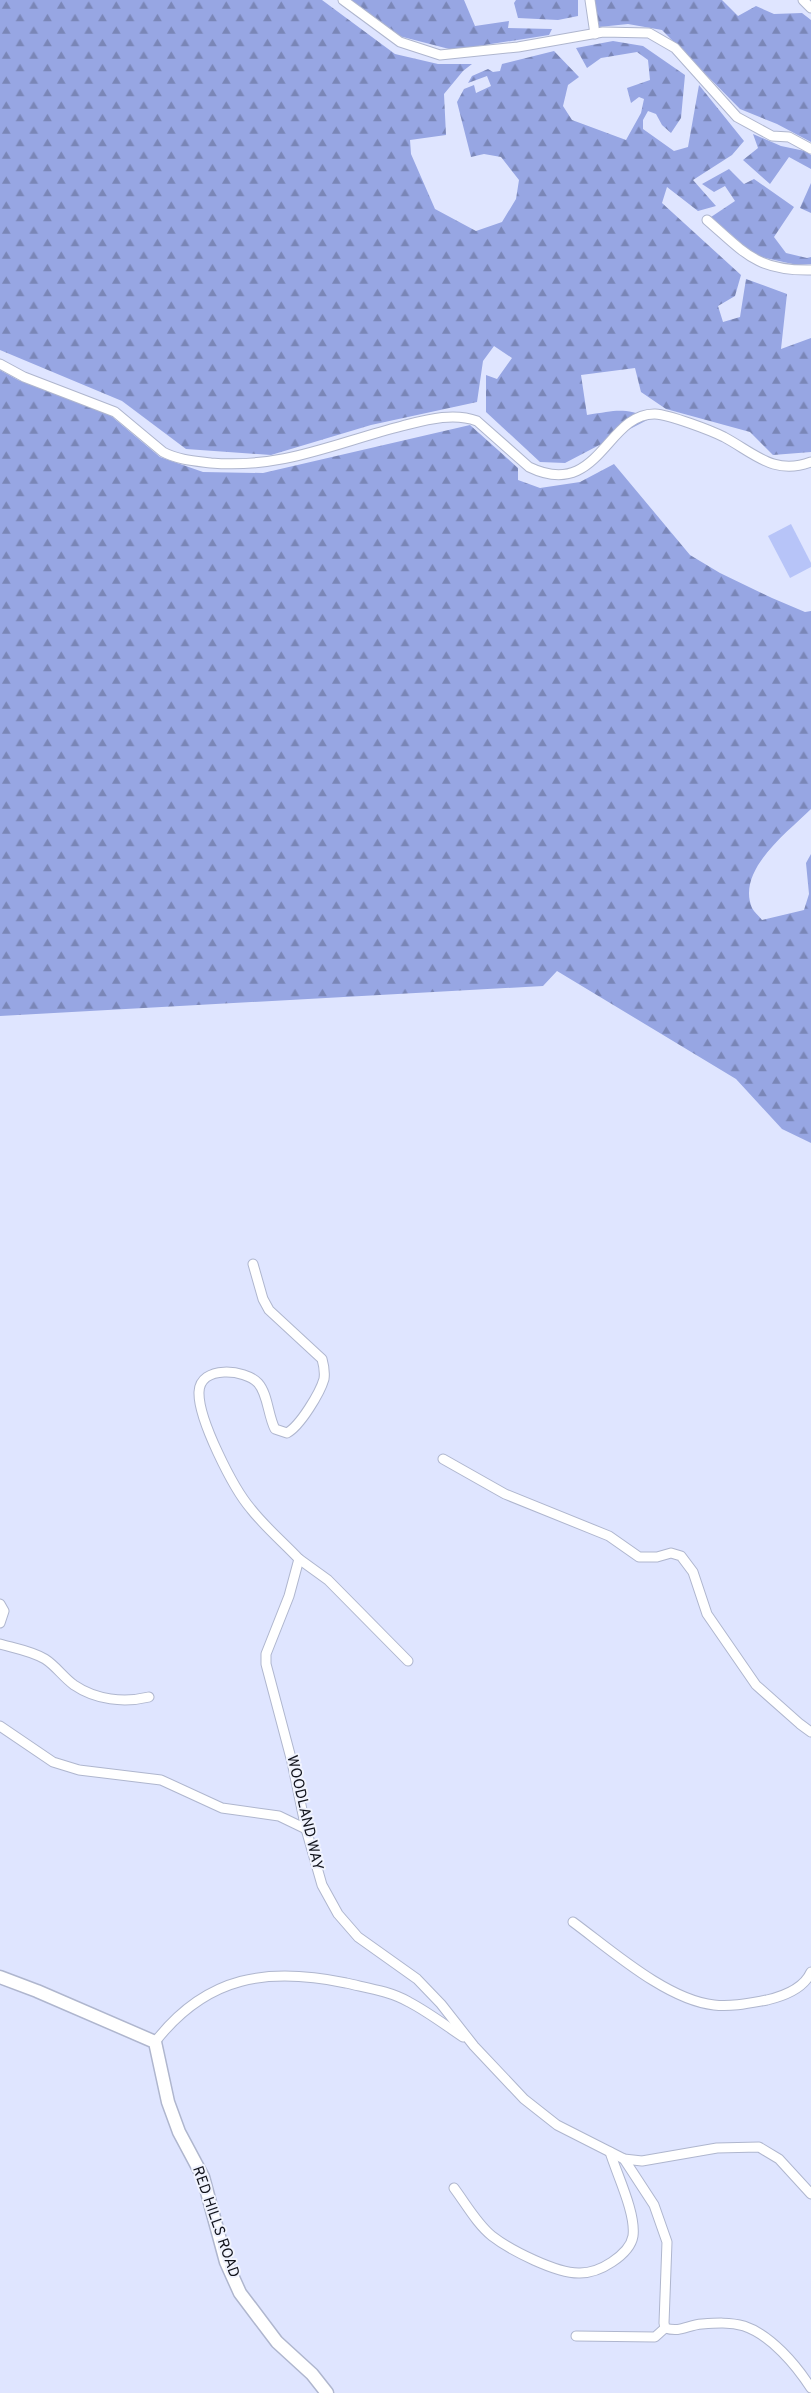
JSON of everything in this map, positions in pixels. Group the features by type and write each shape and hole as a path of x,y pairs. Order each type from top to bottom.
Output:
{"main road":[{"path":"0,1977 37,1990 155,2042"},
{"name":"RED HILLS ROAD","path":"155,2042 168,2102 179,2132 202,2177 226,2262 240,2293 277,2342 312,2374 328,2393"}],"street":[{"path":"343,0 400,42 440,55 518,47 595,34 649,33 674,48 737,117 772,136 789,137 811,149"},
{"path":"590,0 595,34"},
{"path":"803,0 811,8"},
{"path":"707,220 755,261 786,270 811,270"},
{"path":"0,364 24,377 115,412 163,452 171,456 202,462 229,464 290,459 413,423 448,417 466,417 477,421 529,467 537,471 570,474 582,469 594,459 627,425 637,418 656,414 717,434 760,460 772,464 789,466 811,462"},
{"path":"253,1264 263,1300 269,1310 318,1354 324,1367 324,1378 298,1424 287,1433 275,1429 262,1389 257,1382 250,1377 228,1372 213,1373 204,1379 199,1392 202,1408 216,1448 250,1508 299,1559 328,1580 408,1661"},
{"path":"443,1459 505,1494 609,1536 638,1557 657,1558 670,1552 681,1556 693,1572 707,1614 756,1685 811,1732"},
{"name":"WOODLAND WAY","path":"299,1559 289,1596 266,1654 266,1659 292,1762 306,1830 322,1885 338,1914 358,1937 418,1979 441,2004 470,2041 531,2104 557,2125 624,2159 642,2161 717,2148 759,2147 780,2159 811,2193"},
{"path":"0,1604 4,1611 0,1623"},
{"path":"0,1644 44,1658 73,1684 87,1693 112,1700 133,1701 149,1697"},
{"path":"0,1726 53,1762 79,1770 161,1780 222,1808 279,1816 306,1830"},
{"path":"573,1922 663,1986 688,1998 713,2005 741,2005 780,1997 807,1981 811,1972"},
{"path":"155,2042 183,2012 212,1994 241,1980 272,1975 319,1978 377,1990 408,2001 470,2041"},
{"path":"454,2188 492,2235 509,2247 566,2272 580,2273 604,2268 629,2247 633,2233 626,2198 610,2152"},
{"path":"624,2159 654,2205 667,2242 665,2328"},
{"path":"665,2328 676,2331 697,2324 724,2322 745,2326 764,2337 789,2359 811,2388"},
{"path":"576,2336 655,2337 665,2328"}],"shaded area":[{"path":"791,524 811,563 811,567 790,578 768,536"}],"green space":[{"path":"0,0 322,0 395,54 438,64 472,64 463,71 444,94 446,135 410,140 411,154 435,209 476,231 502,222 516,199 519,180 501,157 484,154 471,157 457,102 464,89 474,85 476,93 491,86 487,76 468,83 472,76 488,69 493,72 500,71 502,64 554,51 579,77 568,85 563,106 572,120 626,140 641,113 644,99 639,97 631,103 627,88 650,80 648,60 637,52 601,58 587,68 576,48 613,41 643,46 685,75 681,118 671,133 662,125 656,114 648,111 643,120 643,129 674,151 688,147 699,85 744,141 732,155 693,180 716,206 698,211 667,187 662,203 741,275 735,296 718,306 723,322 740,317 746,279 787,294 781,349 811,338 811,452 773,455 750,432 666,409 641,392 635,368 581,375 587,415 625,411 651,418 565,463 540,462 486,412 486,375 497,379 512,358 494,346 483,361 477,402 371,425 271,455 186,449 122,401 0,350"},
{"path":"351,0 464,0 475,26 509,21 508,28 552,29 549,35 453,50 399,36"},
{"path":"516,0 578,0 578,16 558,20 518,18 514,3"},
{"path":"594,0 722,0 738,16 756,6 774,14 802,13 811,20 811,142 777,124 740,109 662,30 628,24 599,27"},
{"path":"753,134 781,146 805,151 811,155 811,169 789,157 770,184 743,160 758,148"},
{"path":"729,169 744,184 754,179 794,207 774,237 786,253 807,258 811,257 811,264 797,265 756,256 711,217 735,201 725,186 714,192 702,184"},
{"path":"811,183 811,213 800,208"},
{"path":"0,370 18,380 110,415 160,457 203,472 263,473 470,425 518,468 518,480 540,488 580,482 614,464 690,555 720,573 772,598 805,612 811,611 811,809 767,853 751,880 749,894 752,908 762,920 804,910 809,894 806,863 811,854 811,1143 782,1129 736,1079 557,971 543,986 0,1016"}]}
